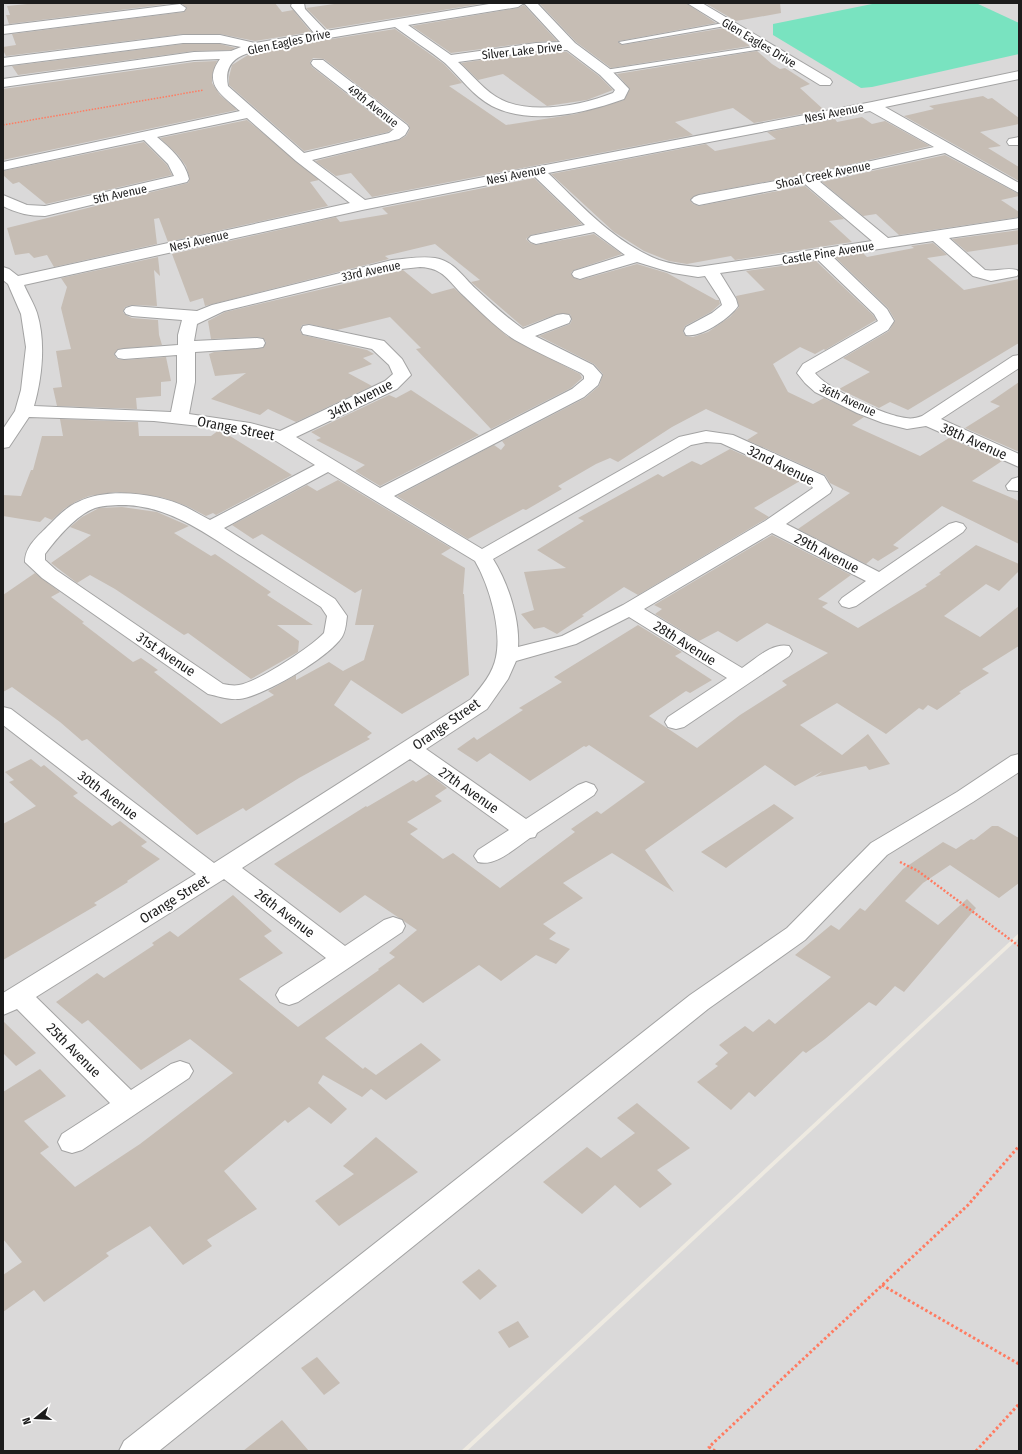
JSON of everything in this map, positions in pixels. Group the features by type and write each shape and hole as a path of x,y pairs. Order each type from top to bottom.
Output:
{"street":[{"path":"298,3 297,6 300,11 322,34"},
{"name":"Glen Eagles Drive","path":"221,87 218,77 220,65 235,55 255,47 322,34 518,3"},
{"path":"530,3 570,46"},
{"name":"Glen Eagles Drive","path":"694,3 825,82"},
{"path":"3,30 180,8"},
{"name":"Silver Lake Drive","path":"396,22 448,59 496,102 520,111 532,112 582,107 604,103 619,96 622,89 605,72 570,46 529,48 448,59"},
{"path":"235,55 194,56 6,82 3,63 193,39 227,38 239,40 255,47"},
{"name":"49th Avenue","path":"301,158 394,136 400,132 402,128 318,63"},
{"name":"Nesi Avenue","path":"9,277 362,205 872,106 1019,75"},
{"path":"221,87 301,158 362,205"},
{"path":"872,106 1019,189"},
{"path":"3,166 250,113"},
{"name":"5th Avenue","path":"3,200 18,208 32,212 45,211 182,179 181,170 147,136"},
{"name":"Shoal Creek Avenue","path":"699,200 808,179 947,148"},
{"name":"Castle Pine Avenue","path":"537,171 598,227 630,252 653,263 679,270 698,272 710,271 1019,223"},
{"path":"808,179 885,244"},
{"path":"536,239 598,227"},
{"path":"937,236 979,273 991,276 1011,273"},
{"name":"36th Avenue","path":"821,254 881,312 886,321 882,326 809,368 806,373 810,380 823,390 889,419 906,424 928,420 1019,360"},
{"path":"580,274 639,256"},
{"name":"33rd Avenue","path":"179,418 186,382 186,334 189,322 218,308 392,265 420,262 435,263 452,273 468,291 503,323 521,336 587,369 593,375 592,381 578,393 381,495"},
{"path":"692,331 718,317 730,306 728,299 710,271"},
{"path":"3,443 24,411 30,390 34,347 29,314 9,277"},
{"name":"33rd Avenue","path":"132,311 199,316"},
{"path":"521,336 563,319"},
{"name":"34th Avenue","path":"282,437 391,385 402,375 396,363 378,345 310,330"},
{"path":"124,354 257,343"},
{"name":"Orange Street","path":"11,1000 219,871 479,704 496,683 508,657 509,635 492,572 482,557 381,495 282,437 251,428 179,418 24,411"},
{"name":"38th Avenue","path":"928,420 1019,461"},
{"name":"32nd Avenue","path":"482,557 685,441 697,437 715,435 727,439 817,480 823,489 815,496 772,524 630,609 569,640 508,657"},
{"path":"210,528 328,465"},
{"name":"31st Avenue","path":"126,499 145,500 178,510 210,528 328,603 336,616 334,634 318,651 256,686 241,692 226,692 216,689 49,574 35,562 35,553 48,536 84,506 95,502 126,499"},
{"name":"29th Avenue","path":"772,524 881,581"},
{"name":"29th Avenue","path":"850,602 956,528"},
{"name":"28th Avenue","path":"630,609 741,677"},
{"path":"676,722 741,677 782,651"},
{"name":"30th Avenue","path":"3,714 219,871"},
{"name":"27th Avenue","path":"411,749 527,831"},
{"path":"135,1451 608,1076 699,1002 796,934 879,849 965,798 1019,761"},
{"path":"486,856 527,831 586,790"},
{"name":"26th Avenue","path":"219,871 345,959"},
{"path":"289,995 393,926"},
{"name":"25th Avenue","path":"11,1000 129,1105"},
{"path":"72,1142 180,1072"}],"lane":[{"path":"622,42 729,24"},
{"path":"605,72 767,47"}],"path":[{"path":"3,125 221,87"},
{"path":"879,849 918,871 1019,946"},
{"path":"715,1451 709,1447 968,1205 1019,1146"},
{"path":"882,1285 1019,1364"},
{"path":"976,1451 1019,1404"}],"shaded area":[{"path":"3,3 1019,3 1019,933 461,1451 3,1451"},
{"path":"1019,938 1019,1451 467,1451"}],"green space":[{"path":"877,3 976,3 1019,23 1019,54 872,87 861,88 773,35 773,24"}],"building":[{"path":"37,3 176,3 9,24 6,15 10,15 7,6"},
{"path":"181,3 275,3 282,12 293,10 311,32 255,41 220,34 183,34 6,56 3,50 3,47 16,45 12,34 184,12 187,8"},
{"path":"341,3 486,3 327,29 306,8"},
{"path":"539,3 686,3 716,23 618,42 622,45 724,28 750,46 611,68 576,42"},
{"path":"705,3 780,3 781,13 736,21"},
{"path":"524,5 557,41 536,42 451,53 412,26 518,8"},
{"path":"395,29 444,64 462,83 449,86 506,125 576,114 624,100 630,89 617,74 757,51 780,69 785,68 810,84 800,88 824,110 754,123 733,108 675,122 693,135 372,197 351,173 336,176 315,161 399,140 406,136 410,129 408,124 324,59 313,58 310,62 312,67 392,129 388,132 304,151 229,85 232,65 248,55 263,50"},
{"path":"183,44 220,44 236,48 231,50 194,51 18,75 12,66"},
{"path":"536,52 567,52 599,76 613,90 587,100 547,106 503,74 478,80 461,63"},
{"path":"217,61 212,75 212,83 220,95 237,110 3,160 3,89 194,62"},
{"path":"983,96 988,99 992,98 1019,118 1019,124 980,132 1001,146 988,148 1019,167 1019,181 904,116 934,109 929,106"},
{"path":"862,117 872,124 885,121 930,146 808,174 699,194 690,200 693,204 699,206 805,186 844,219 829,221 852,242 735,260 731,256 687,264 669,261 644,251 614,232 551,174 706,144 715,151 776,139 767,132 835,119 837,122"},
{"path":"247,120 319,180 310,182 328,206 168,242 159,218 154,219 157,244 54,267 47,255 34,258 29,253 15,255 7,228 188,183 190,179 186,166 178,155 160,138"},
{"path":"144,142 167,165 172,175 46,204 19,182 13,184 3,175 3,171"},
{"path":"945,155 1019,194 1019,196 1001,200 1019,212 1019,217 899,235 876,214 863,216 822,182"},
{"path":"534,178 582,224 531,235 526,239 530,243 536,245 594,234 622,254 574,270 571,273 574,278 580,280 637,264 667,273 716,300 719,300 720,304 711,312 685,326 683,332 686,336 693,337 708,332 730,317 739,307 736,296 765,290 746,271 816,261 873,315 876,320 825,350 824,349 815,354 800,347 773,364 788,392 813,404 824,398 864,417 852,425 920,456 949,438 1002,461 972,481 1019,501 1019,544 942,506 893,545 899,548 878,561 873,558 866,564 798,529 850,493 830,483 825,475 747,440 758,433 706,409 672,427 618,462 610,458 596,464 558,486 562,489 526,510 523,509 468,539 397,496 494,445 501,450 505,445 502,441 585,398 599,386 603,374 594,364 539,336 570,324 572,320 570,314 557,314 523,327 471,282 480,280 435,244 385,256 389,259 205,306 203,298 190,302 172,254 336,217 340,222 388,214 382,208"},
{"path":"1019,230 1019,244 967,252 952,239"},
{"path":"933,243 947,255 927,258 964,290 1019,279 1019,343 908,410 890,402 879,408 839,389 870,372 843,358 889,331 895,320 888,308 835,257 863,253 867,257 914,248 911,246"},
{"path":"158,257 160,276 154,270 157,306 132,305 125,307 123,312 132,318 158,320 159,335 162,345 118,349 114,354 117,359 124,360 166,357 171,381 161,382 161,396 136,398 137,409 57,406 53,388 62,387 56,351 71,349 61,308 67,287 61,278"},
{"path":"403,270 432,294 454,288 507,336 580,374 582,378 571,388 491,429 416,349 421,348 390,317 337,330 309,324 302,325 300,331 303,335 367,350 374,354 363,358 372,364 348,373 372,386 296,422 268,409 260,415 211,399 246,373 215,376 209,354 214,352 263,348 266,342 263,338 257,337 211,339 208,321 225,312"},
{"path":"1019,382 1019,450 1017,451 965,428 1000,406 990,402"},
{"path":"411,390 479,435 380,486 355,471 365,465 316,440 321,438 311,432 389,395 396,398"},
{"path":"60,419 138,422 139,436 211,436 219,430 292,475 216,515 213,513 206,516 187,506 161,497 117,492 89,496 77,501 64,509 52,520 45,517 40,522 3,516 3,495 21,496 31,470 33,470 42,436 63,436"},
{"path":"730,449 800,481 754,508 769,517 638,595 624,587 557,634 544,627 534,629 521,614 534,610 524,572 566,568 537,550 584,521 578,518 658,474 663,477 692,461 701,465"},
{"path":"338,480 451,548 441,554 465,568 463,594 469,675 402,714 351,680 334,705 372,733 367,737 370,739 299,778 246,811 243,808 197,835 87,739 82,741 60,722 12,687 3,692 3,595 35,573 60,592 51,597 84,622 82,623 133,662 141,658 158,670 154,672 221,724 274,695 268,691 296,675 296,680 329,662 343,671 364,660 374,625 355,625 362,589 355,593 262,534 253,539 232,525 307,485 317,491"},
{"path":"122,507 157,512 189,526 174,533 211,556 215,554 271,592 267,595 313,625 277,625 299,641 298,652 251,679 188,633 184,635 115,589 90,575 77,583 51,563 91,535 70,527 82,517 99,508"},
{"path":"772,535 851,575 818,599 828,603 822,607 858,628 927,586 925,585 941,574 939,573 976,545 1019,564 1019,571 999,591 986,584 944,616 980,637 1019,606 1019,646 982,669 989,673 959,692 961,693 937,710 928,705 923,710 919,708 886,734 837,703 800,725 842,755 868,734 890,764 869,770 866,766 815,777 823,771 795,786 765,765 645,850 674,892 612,853 563,883 583,898 543,924 556,933 549,939 570,949 556,964 536,955 501,981 479,965 423,1003 399,984 325,1038 363,1069 365,1067 376,1075 421,1043 441,1060 386,1100 371,1089 362,1097 323,1075 318,1083 347,1109 331,1124 309,1107 288,1123 285,1120 224,1171 257,1209 207,1240 212,1246 183,1265 150,1226 106,1253 109,1256 44,1302 34,1290 3,1312 3,1275 22,1262 3,1239 3,1092 40,1069 66,1096 24,1121 49,1147 40,1153 75,1187 140,1144 233,1073 190,1039 141,1070 88,1020 82,1024 56,1002 97,973 104,978 154,945 152,943 170,931 178,937 233,895 272,931 264,936 283,953 239,979 298,1027 395,957 389,953 417,930 365,895 340,913 274,864 366,806 367,807 413,780 416,782 429,774 447,788 435,796 442,801 407,822 418,829 410,834 443,859 453,853 500,888 575,832 571,829 597,811 601,814 645,782 589,745 586,747 584,746 530,781 490,753 477,762 457,749 474,737 477,740 523,710 519,708 562,682 554,677 638,625 682,652 675,656 712,680 690,693 686,691 649,716 697,748 740,715 787,685 782,681 828,653 767,623 737,642 718,631 699,641 655,614 662,609 654,605"},
{"path":"31,759 41,767 44,765 78,793 73,796 112,826 120,821 147,842 141,846 160,859 127,881 128,882 94,903 97,905 3,960 3,824 36,806 9,782 14,780 5,772"},
{"path":"774,804 794,818 726,868 701,852"},
{"path":"992,826 998,826 1019,838 1019,883 999,898 950,865 923,883 905,901 938,925 967,899 976,908 904,992 895,986 876,1006 869,1002 825,1039 806,1053 803,1051 755,1097 749,1092 731,1110 697,1082 718,1066 715,1064 728,1053 719,1045 745,1026 753,1032 769,1019 775,1024 831,977 795,955 831,925 839,930 860,908 865,911 903,869 943,842 956,849 971,839 974,840"},
{"path":"3,1021 36,1053 16,1066 3,1053"},
{"path":"637,1103 690,1148 657,1170 672,1184 640,1208 615,1185 582,1214 543,1182 587,1147 601,1158 635,1133 617,1118"},
{"path":"376,1137 418,1172 339,1226 315,1201 354,1174 343,1166"},
{"path":"479,1269 497,1286 480,1300 462,1282"},
{"path":"518,1321 529,1337 509,1348 498,1332"},
{"path":"317,1357 340,1383 324,1395 301,1368"},
{"path":"282,1420 309,1451 243,1451"}]}
